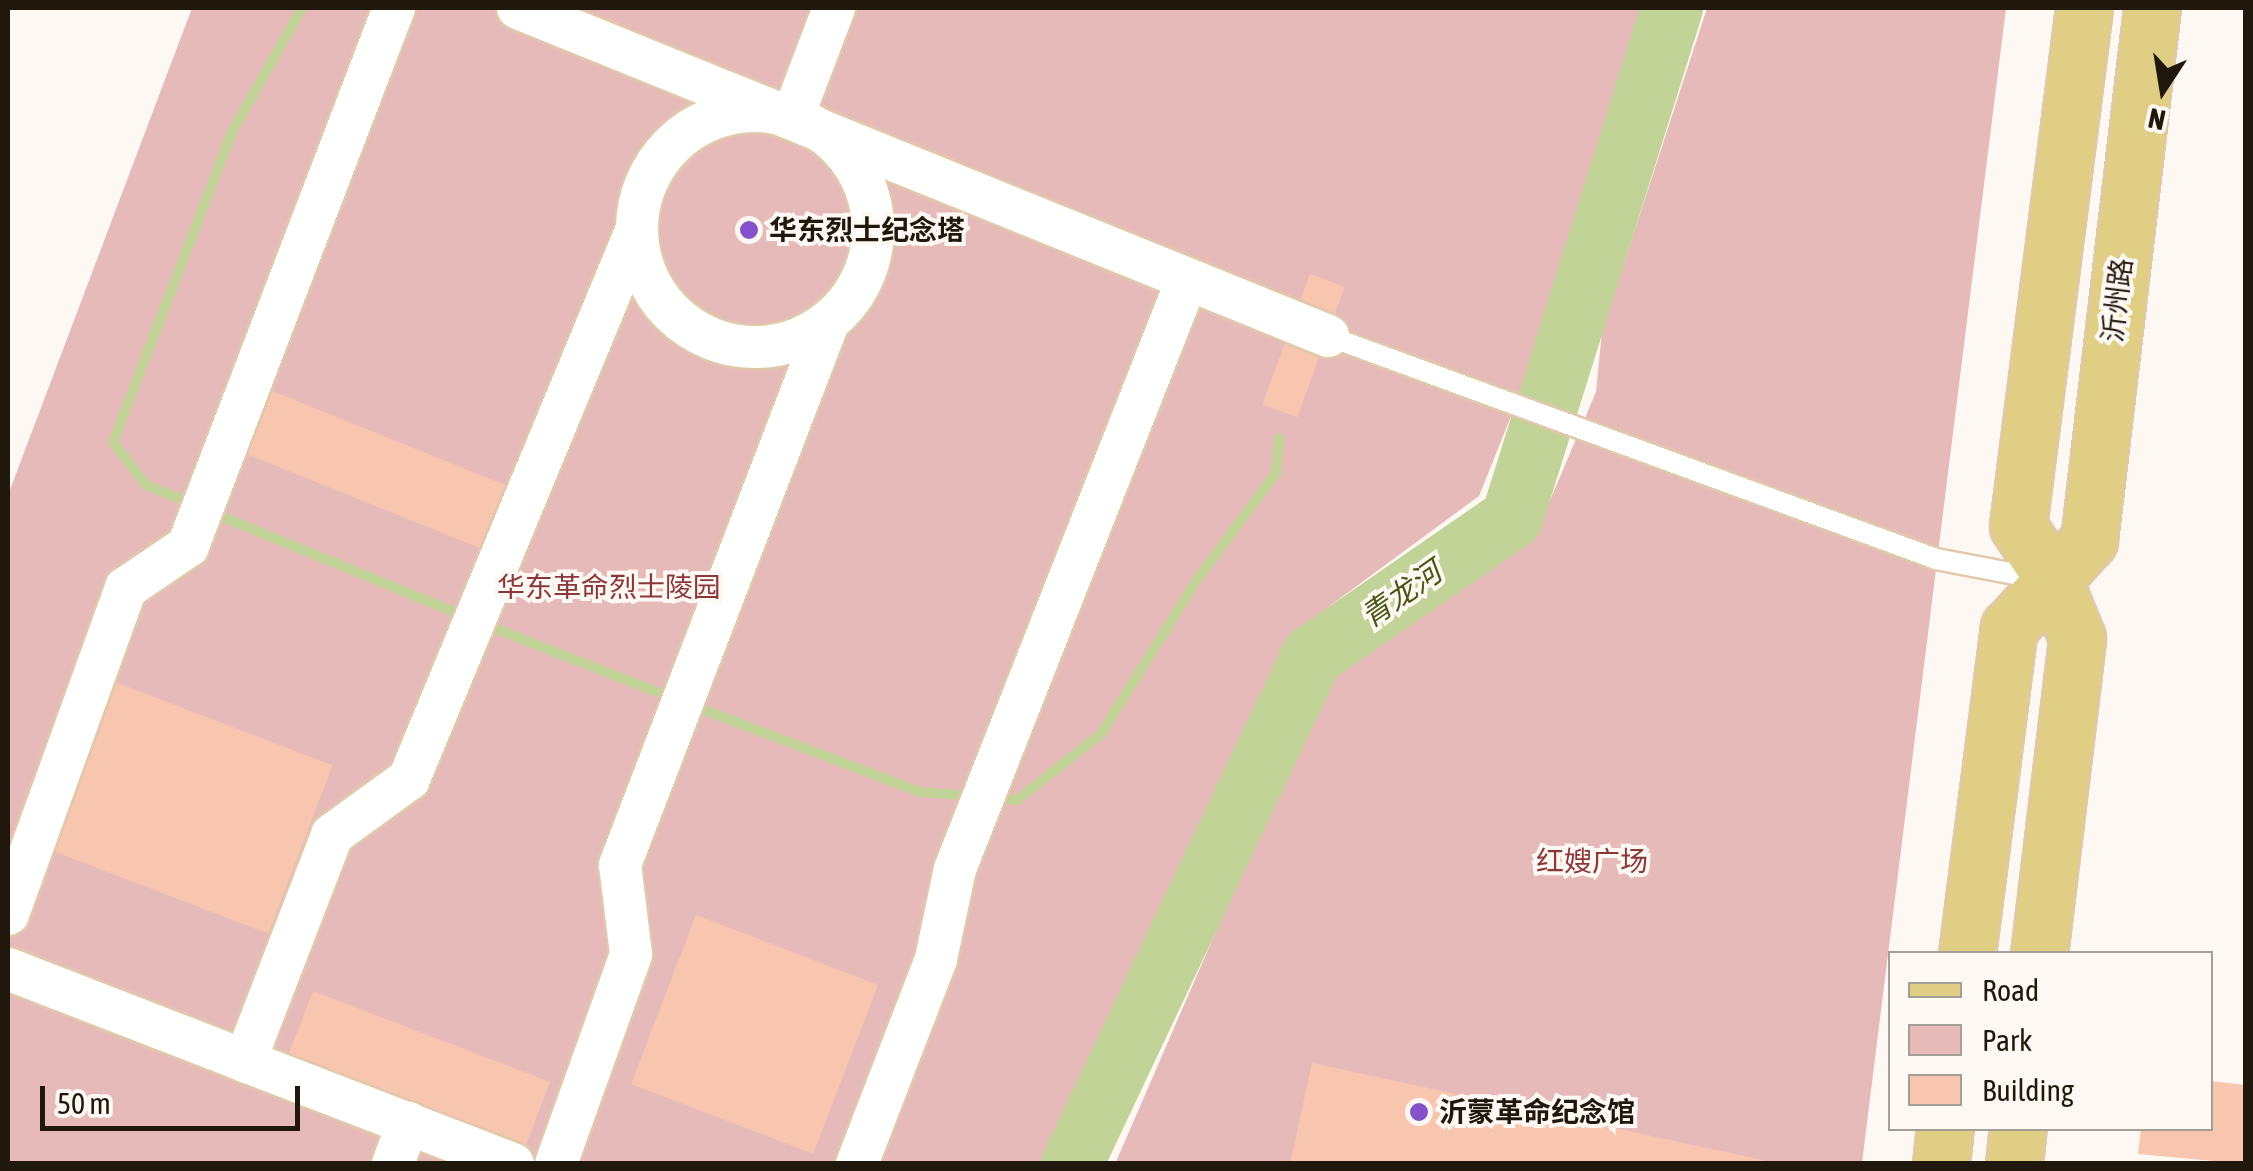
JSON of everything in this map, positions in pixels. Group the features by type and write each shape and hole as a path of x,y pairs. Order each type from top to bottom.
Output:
{"main road":[{"path":"2039,951 2077,638 2053,579 2018,526 2084,8"},
{"name":"沂州路","path":"1968,951 2009,628 2089,540 2152,8"},
{"path":"1941,1164 1945,1131"},
{"path":"2014,1164 2018,1131"}],"street":[{"path":"8,914 126,588 188,546 394,8"},
{"path":"518,8 1328,336"},
{"path":"792,116 834,8"},
{"path":"245,1061 332,836 409,779 635,232 640,194 658,159 686,131 722,114 792,116 830,136 854,163 870,195 874,230 868,266 853,298 828,323 796,341 759,348 722,344 688,328 660,302 642,270 635,232"},
{"path":"857,1164 936,958 955,869 994,780 1187,280"},
{"path":"556,1164 631,954 620,866 688,680 828,323"},
{"path":"8,969 514,1164"},
{"path":"393,1164 408,1123"}],"lane":[{"path":"1328,336 1936,559 2011,578 2053,579"}],"green space":[{"name":"华东革命烈士陵园","path":"192,8 1642,8 1530,369 1479,496 1289,636 1043,1163 8,1164 8,495"},
{"name":"红嫂广场","path":"1707,8 2006,8 1862,1163 1115,1164 1329,671 1534,538 1596,392 1602,331"}],"building":[{"path":"1310,274 1345,287 1297,417 1262,405"},
{"path":"265,388 518,490 493,553 240,451"},
{"path":"102,677 333,766 268,934 37,845"},
{"path":"696,915 878,985 813,1154 631,1084"},
{"path":"313,991 550,1082 523,1152 286,1061"},
{"name":"沂蒙革命纪念馆","path":"1312,1063 1763,1160 1762,1164 1290,1164"},
{"path":"2213,1081 2246,1085 2246,1164 2138,1154 2141,1131 2213,1131"}],"waterway":[{"path":"193,504 146,485 113,442 232,132 302,8"},
{"name":"青龙河","path":"1072,1164 1312,656 1512,518 1672,8"},
{"path":"995,798 1017,800 1101,734 1196,581 1276,473 1279,438"},
{"path":"213,513 466,617"},
{"path":"481,623 675,699"},
{"path":"691,705 920,792 973,796"}],"place":[{"name":"华东烈士纪念塔","path":"749,230"},
{"name":"沂蒙革命纪念馆","path":"1419,1112"}]}
